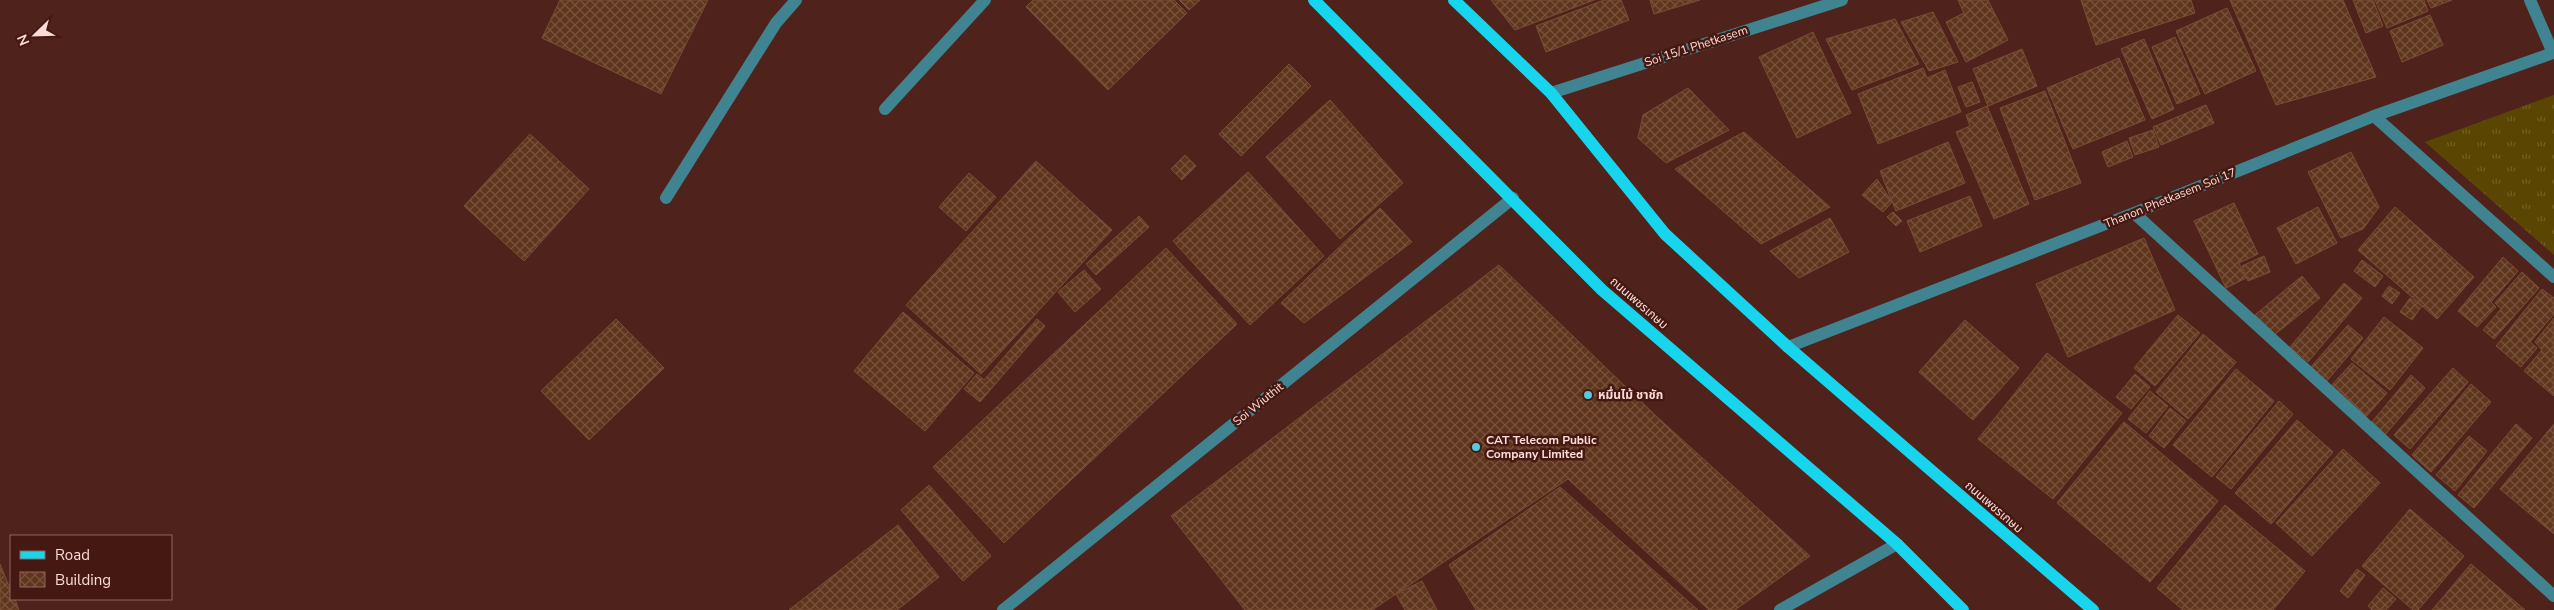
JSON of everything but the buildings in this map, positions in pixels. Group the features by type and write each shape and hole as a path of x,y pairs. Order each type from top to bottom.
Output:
{"main road":[{"name":"ถนนเพชรเกษม","path":"1314,0 1513,198 1602,290 1897,544 1963,610"},
{"name":"ถนนเพชรเกษม","path":"1454,0 1550,93 1665,234 1788,347 2093,610"}],"street":[{"path":"666,198 776,23 796,0"},
{"path":"884,109 985,0"},
{"name":"Soi 15/1 Phetkasem","path":"1550,93 1842,0"},
{"path":"2530,0 2553,53"},
{"name":"Thanon Phetkasem Soi 17","path":"1788,347 2134,213 2374,116 2553,53"},
{"path":"2374,116 2554,277"},
{"name":"Soi Wiuthit","path":"1003,610 1513,198"},
{"path":"2134,213 2554,596"},
{"path":"1780,610 1897,544"}],"green space":[{"path":"2554,95 2554,255 2425,142"}],"place":[{"name":"หมื่นไม้ ชาชัก","path":"1588,395"},
{"name":"CAT Telecom Public Company Limited","path":"1476,447"}]}
